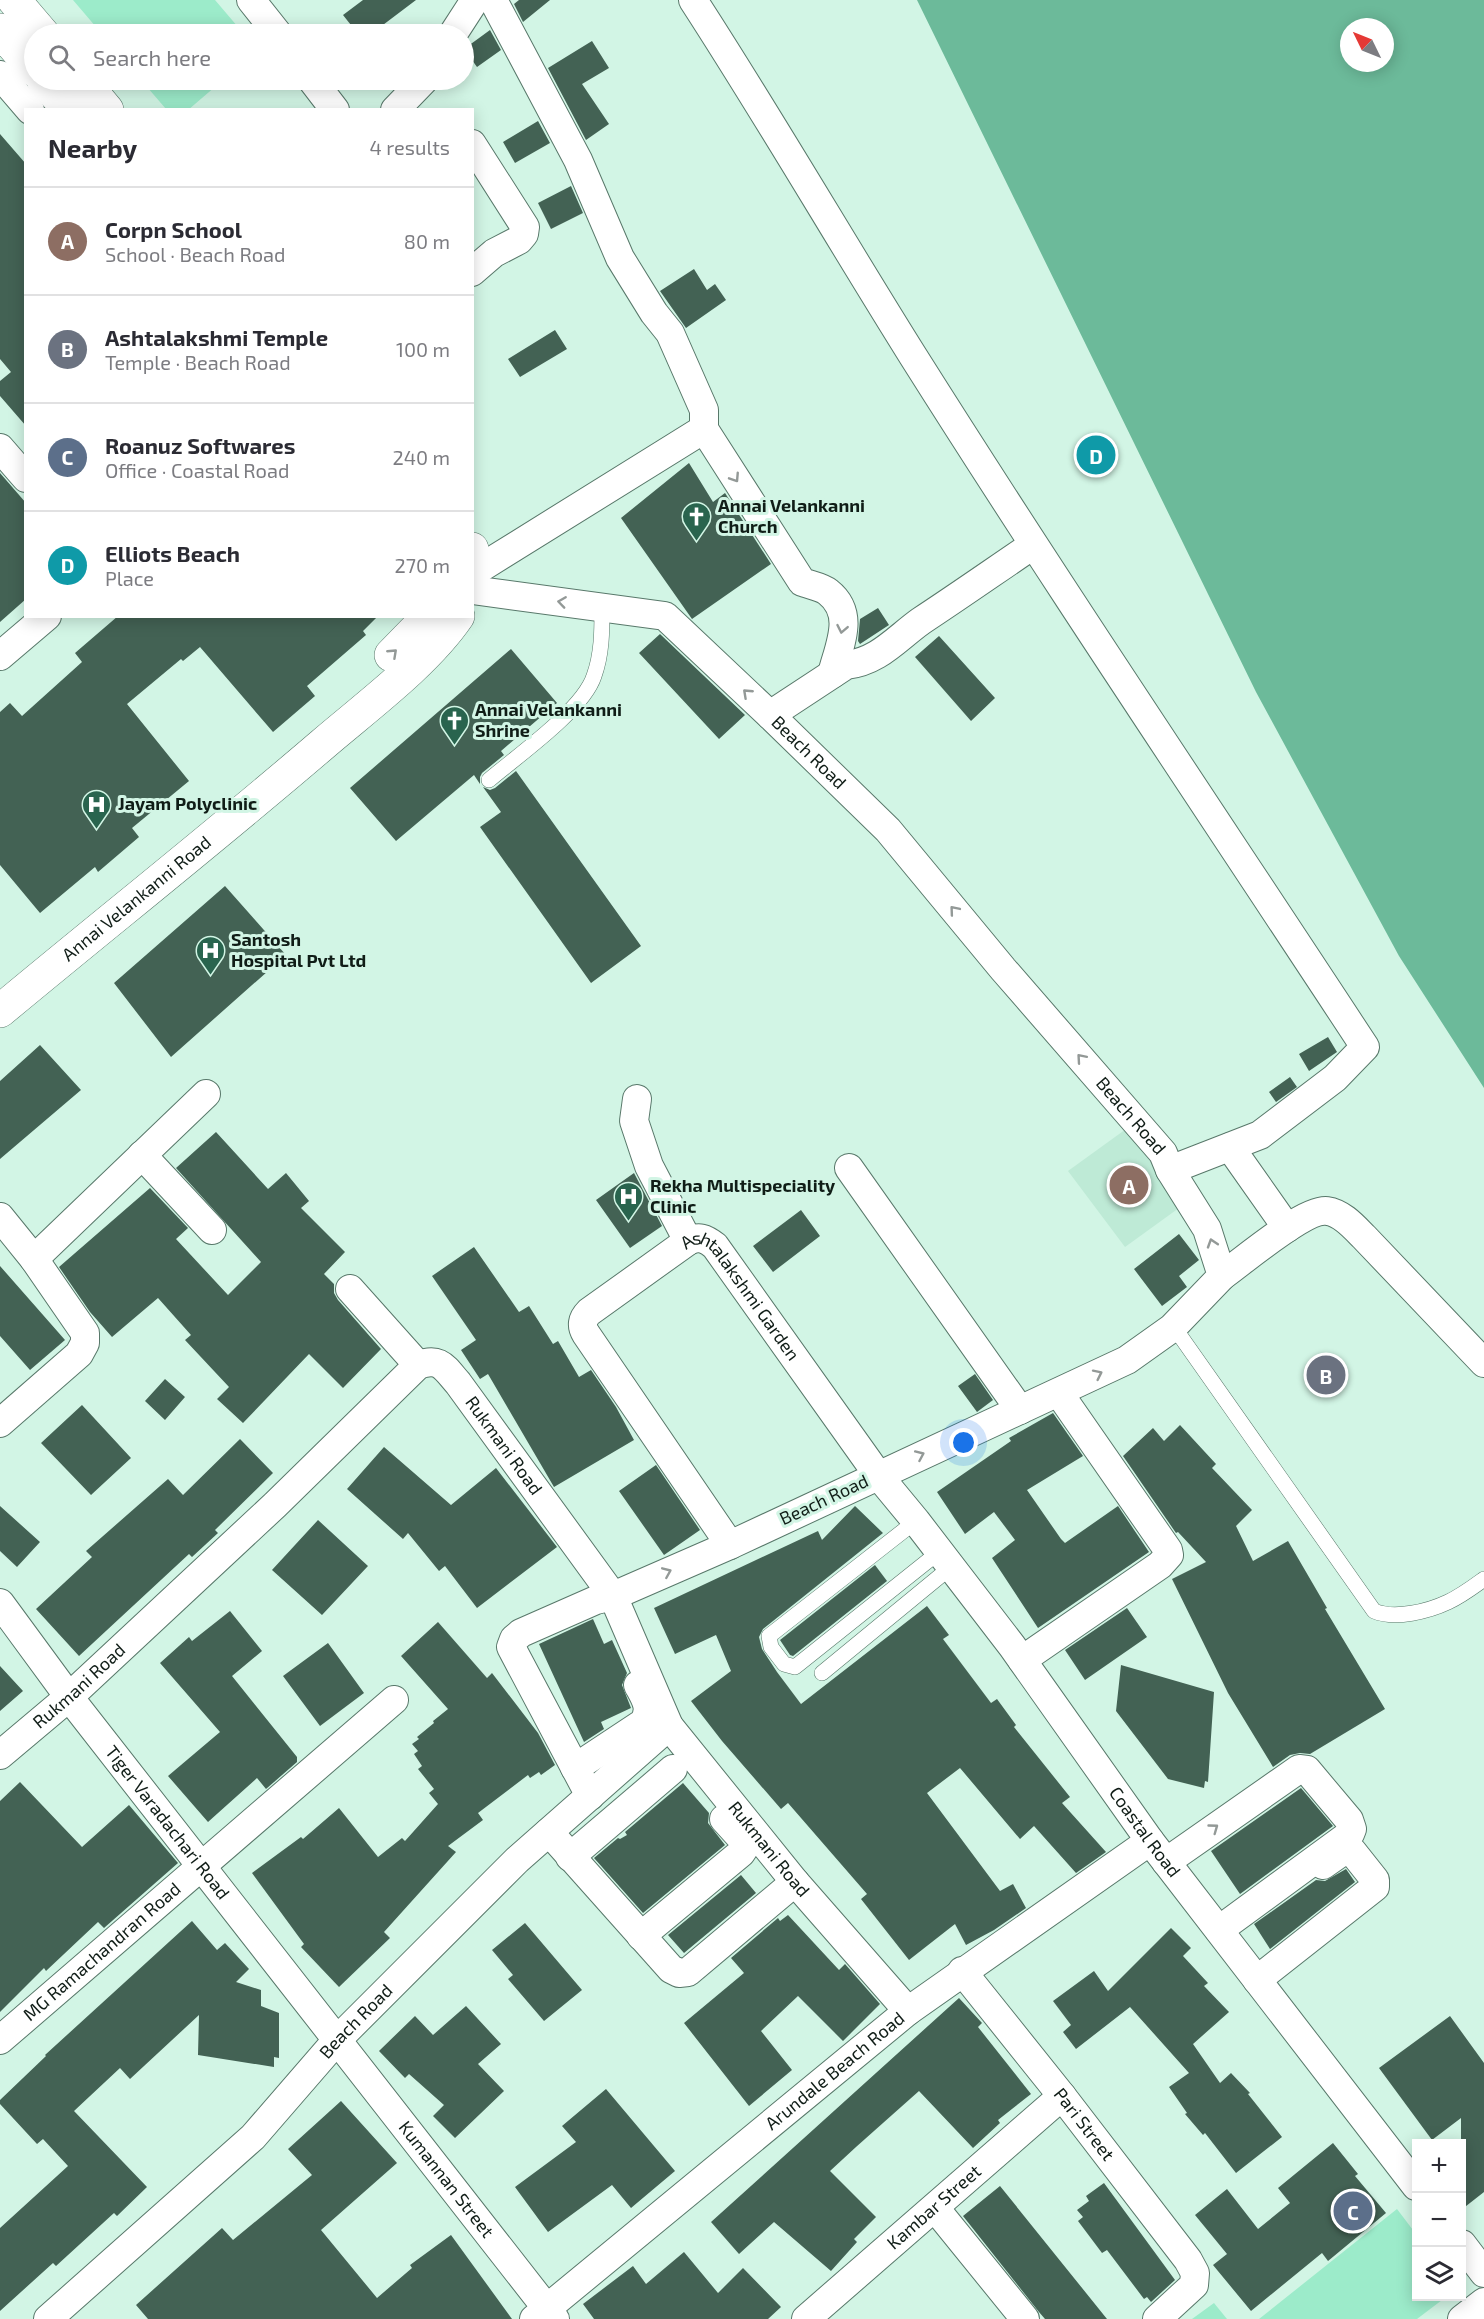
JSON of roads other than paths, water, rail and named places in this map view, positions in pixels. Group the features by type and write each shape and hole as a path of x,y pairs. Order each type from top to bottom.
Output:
{"street":[{"path":"14,0 34,24"},
{"path":"251,0 270,24"},
{"path":"459,24 475,0"},
{"path":"493,0 578,160 620,258 654,313 670,333 704,410 704,429 802,582 828,592 844,612 844,623 832,674"},
{"path":"693,0 764,110 911,352 1033,545 1365,1047 1335,1078 1260,1135 1170,1170"},
{"path":"0,30 24,58"},
{"path":"0,75 28,108"},
{"path":"52,90 67,108"},
{"path":"90,90 105,108"},
{"path":"320,90 333,108"},
{"path":"397,108 414,90"},
{"path":"474,147 525,227 524,234 519,240 494,253 474,270"},
{"path":"474,572 704,429"},
{"path":"0,448 24,476"},
{"path":"770,715 846,665 860,664 892,646 912,628 1033,545"},
{"name":"Beach Road","path":"474,573 602,608 665,616 888,830 1003,969 1163,1153 1170,1170 1207,1229 1222,1276 1172,1328 1127,1360 1059,1394 878,1475 730,1545 521,1633 514,1639 511,1647 575,1768"},
{"path":"0,657 45,618"},
{"name":"Annai Velankanni Road","path":"0,1011 292,759 427,618"},
{"name":"Annai Velankanni Road","path":"0,995 181,844 411,668 450,629 457,618"},
{"path":"34,1259 206,1094"},
{"path":"638,1099 634,1121 649,1166 688,1240"},
{"path":"1230,1147 1287,1228"},
{"path":"142,1155 212,1230"},
{"path":"849,1168 1020,1410"},
{"path":"1222,1276 1287,1228 1316,1211 1335,1213 1348,1221 1484,1363"},
{"path":"0,1217 34,1259 85,1333 85,1343 79,1353 0,1423"},
{"name":"Ashtalakshmi Garden","path":"730,1545 586,1334 582,1324 589,1312 688,1240 697,1237 707,1239 715,1246 878,1475"},
{"path":"350,1289 418,1365"},
{"name":"Rukmani Road","path":"0,1755 69,1697 275,1505 418,1365 430,1360 443,1365 605,1598 669,1726 795,1882 908,2012"},
{"path":"1022,1660 1160,1565 1169,1555 1168,1550 1059,1394"},
{"name":"Coastal Road","path":"878,1475 1022,1660 1158,1851 1412,2181"},
{"path":"590,1796 575,1768 643,1723 648,1715 648,1705 605,1598"},
{"name":"Tiger Varadachari Road","path":"0,1603 69,1697 337,2040"},
{"name":"MG Ramachandran Road","path":"0,2040 394,1700"},
{"name":"Beach Road","path":"48,2319 253,2137 337,2040 517,1860 669,1726"},
{"path":"570,1857 662,1778 629,1761"},
{"name":"Arundale Beach Road","path":"545,2316 908,2012 962,1971 1158,1851 1299,1769 1306,1770 1349,1820 1352,1829 1350,1834 1223,1935"},
{"path":"641,1936 741,1854 745,1847 743,1840 720,1815"},
{"path":"549,1832 671,1969 679,1973 688,1972 795,1882"},
{"path":"1223,1935 1343,1851 1352,1851 1375,1880 1373,1890 1257,1980"},
{"name":"Pari Street","path":"962,1971 1188,2260 1195,2273 1194,2285 1157,2319"},
{"name":"Kumannan Street","path":"337,2040 545,2316"},
{"name":"Kambar Street","path":"806,2319 1062,2096"},
{"path":"935,2208 1025,2319"},
{"path":"1463,2247 1484,2273"},
{"path":"1462,2319 1484,2302"}],"lane":[{"path":"489,780 559,720 585,694 594,678 602,646 602,608"},
{"path":"1172,1328 1181,1337 1291,1491 1374,1611 1389,1614 1420,1611 1448,1602 1484,1579"},
{"path":"916,1521 769,1636 771,1647 784,1664 795,1667 945,1560"},
{"path":"822,1673 945,1560"}],"place":[{"name":"Elliots Beach","path":"1096,455"},
{"name":"Annai Velankanni Church","path":"697,542"},
{"name":"Annai Velankanni Shrine","path":"454,746"},
{"name":"Jayam Polyclinic","path":"97,830"},
{"name":"Santosh Hospital Pvt Ltd","path":"210,976"},
{"name":"Corpn School","path":"1129,1185"},
{"name":"Rekha Multispeciality Clinic","path":"629,1222"},
{"name":"Ashtalakshmi Temple","path":"1326,1375"},
{"name":"Roanuz Softwares","path":"1353,2211"}]}
